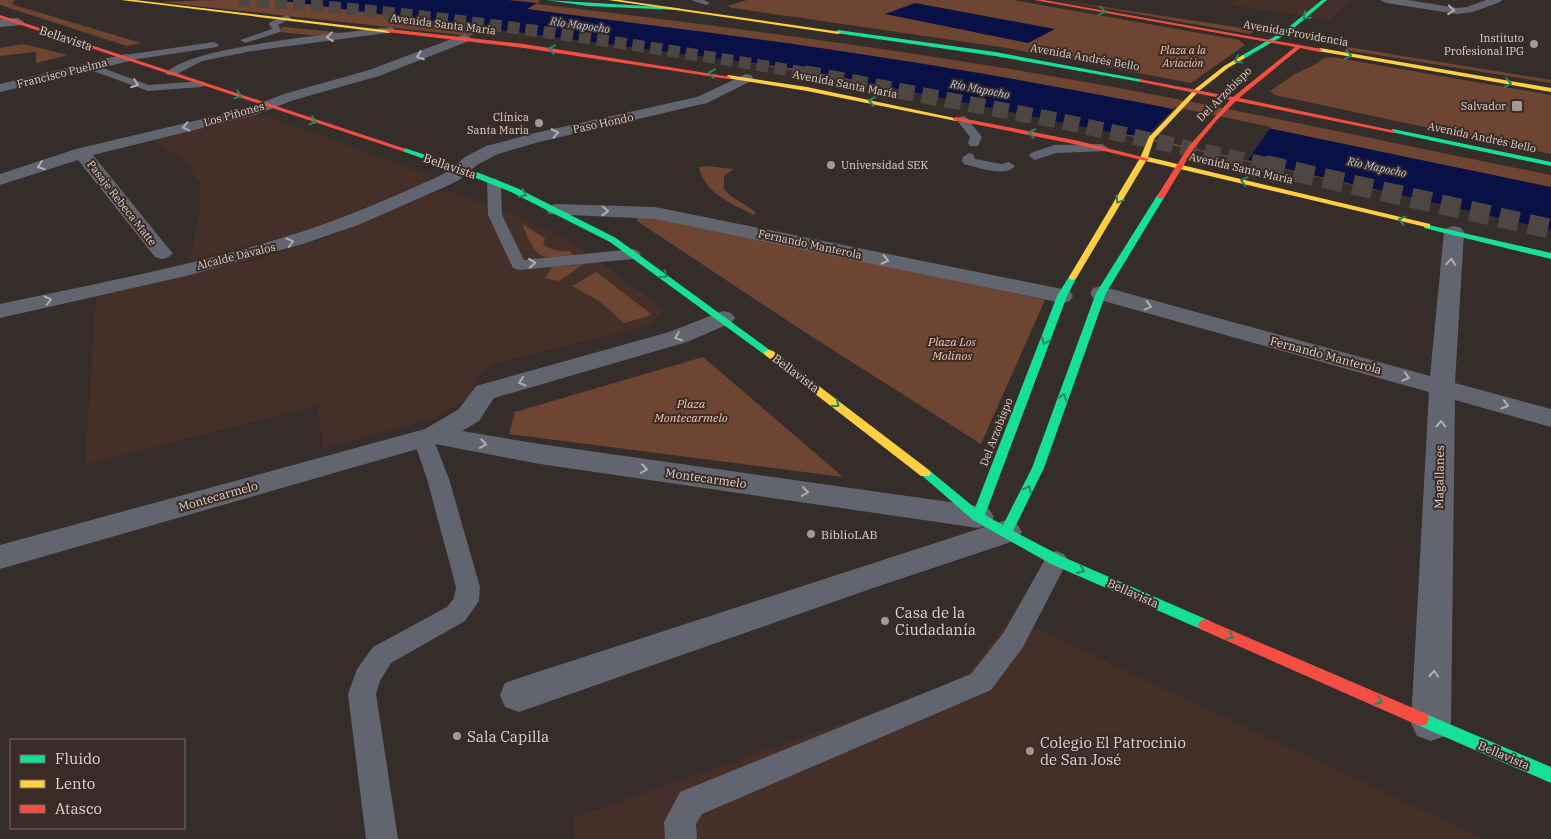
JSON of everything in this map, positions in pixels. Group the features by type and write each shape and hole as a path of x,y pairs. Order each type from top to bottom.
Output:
{"main road":[{"name":"Avenida Santa María","path":"118,0 465,38 746,78 1102,148 1551,256"},
{"path":"548,0 602,6 679,9 707,4"},
{"path":"610,0 679,9"},
{"name":"Avenida Providencia","path":"1036,0 1551,90"},
{"name":"Avenida Providencia","path":"1098,0 1305,35"},
{"name":"Del Arzobispo","path":"992,525 1062,296 1144,158 1148,140 1196,90 1226,67 1286,32 1326,0"},
{"name":"Avenida Andrés Bello","path":"707,4 1196,90 1551,164"},
{"name":"Bellavista","path":"0,16 462,169 556,210 613,240 723,318 992,525 1056,560 1551,775"},
{"path":"1286,32 1298,40 1300,46"},
{"name":"Del Arzobispo","path":"992,525 1038,468 1101,292 1191,147 1225,109 1258,77 1300,46"},
{"path":"1079,143 1124,142"}],"street":[{"path":"1386,0 1457,11 1468,10 1496,0"},
{"name":"Bellavista","path":"0,22 18,22"},
{"name":"Los Piñones","path":"0,180 82,152 241,114 298,94 374,73 465,38"},
{"name":"Francisco Puelma","path":"0,88 125,58"},
{"name":"Paso Hondo","path":"462,169 471,161 492,150 535,138 687,104 709,96 746,78"},
{"name":"Pasaje Rebeca Matte","path":"82,152 162,254"},
{"name":"Alcalde Dávalos","path":"0,311 218,262 297,240 324,231 448,180 462,169"},
{"name":"Fernando Manterola","path":"556,210 655,213 1062,296"},
{"name":"Magallanes","path":"1431,723 1442,386 1454,232"},
{"name":"Fernando Manterola","path":"1101,292 1551,418"},
{"name":"Montecarmelo","path":"0,557 429,436 469,415 485,392 678,337 723,318"},
{"name":"Montecarmelo","path":"429,436 992,525"},
{"path":"519,696 864,578 992,525"}],"lane":[{"path":"125,58 238,42 270,35 278,29 272,24 287,18"},
{"path":"171,73 198,59 252,48 287,45 298,40 391,30"},
{"path":"238,42 252,48"},
{"path":"176,51 198,59"},
{"path":"90,66 148,88 202,84"},
{"path":"962,119 976,137 974,143"},
{"path":"1035,156 1054,149 1102,148"},
{"path":"969,157 968,161 1003,168 1009,166"},
{"path":"494,182 495,215 519,265 633,254"},
{"path":"382,839 362,694 367,677 382,655 456,614 466,601 468,587 438,479 429,436"},
{"path":"681,839 680,822 691,803 981,682 990,673 1015,636 1056,560"}],"shaded area":[{"path":"1236,0 1351,0 1329,20 1230,5"},
{"path":"265,115 432,176 422,184 309,230 189,261 200,213 200,183 184,160 153,140 243,117"},
{"path":"446,190 510,213 571,241 664,309 651,325 497,363 478,374 469,397 437,418 323,448 318,405 85,465 96,297 265,257 320,240 417,198"},
{"name":"Colegio El Patrocinio de San José","path":"1011,617 1484,839 573,839 575,838 573,818 951,685 974,666"}],"green space":[{"path":"0,0 15,0 12,3 14,5 141,43 127,46 0,5"},
{"path":"218,0 540,0 537,4 850,44 1006,68 1258,115 1551,175 1551,230 1048,119 845,80 690,53 311,5 486,29 470,36 160,2"},
{"name":"Plaza a la Aviación","path":"747,0 1013,0 1239,40 1245,45 1191,83 1007,48 728,6"},
{"path":"1058,0 1255,30 1250,34"},
{"path":"282,27 344,33 320,36 280,32"},
{"path":"23,44 68,55 36,63 36,52 0,56 0,48"},
{"path":"1348,47 1551,80 1551,83 1346,50"},
{"path":"1332,57 1551,95 1551,154 1275,95 1270,91 1324,58"},
{"path":"699,167 734,169 724,176 724,189 731,196 756,212 754,215 720,197 707,185"},
{"name":"Plaza Los Molinos","path":"649,215 1045,300 981,444 803,331 637,221 637,218"},
{"path":"522,224 545,238 543,244 549,248 570,251 574,257 552,258 540,254 531,244"},
{"path":"584,264 559,281 545,278 552,267"},
{"path":"596,272 651,314 624,323 599,301 572,286"},
{"name":"Plaza Montecarmelo","path":"703,357 843,477 509,434 515,412"}],"water":[{"name":"Río Mapocho","path":"276,0 507,0 537,3 527,9 835,50 1048,85 1551,187 1551,230 1151,138 1109,132 805,70"},
{"path":"915,3 1055,29 1028,43 885,14"}],"pier":[{"path":"1175,107 1271,127 1248,160 1141,136 1147,136"}],"tunnel":[{"path":"239,0 311,5 455,20 598,40 812,74"},
{"path":"804,73 1060,121 1271,166"},
{"path":"1265,165 1551,229"}],"traffic: fast":[{"path":"548,0 588,5 679,9"},
{"path":"1243,57 1286,32 1325,0"},
{"path":"838,32 995,54 1141,80"},
{"path":"1393,131 1551,164"},
{"path":"404,150 461,169 514,190 613,240 769,353"},
{"path":"1006,532 1038,468 1101,293 1161,196"},
{"path":"1427,226 1551,256"},
{"path":"978,517 1062,296 1073,277"},
{"path":"925,473 978,517 1056,560 1205,625"},
{"path":"1421,719 1551,775"}],"traffic: slow":[{"path":"123,0 389,31"},
{"path":"610,0 838,32"},
{"path":"1320,50 1551,90"},
{"path":"1073,277 1144,158 1151,138 1197,90 1226,67 1243,57"},
{"path":"728,77 807,89 956,119"},
{"path":"1146,159 1427,226"},
{"path":"769,353 925,473"}],"traffic: jam":[{"path":"1036,0 1320,50"},
{"path":"0,16 404,150"},
{"path":"389,31 524,46 728,77"},
{"path":"1161,196 1202,132 1256,80 1300,46"},
{"path":"1141,80 1393,131"},
{"path":"956,119 1079,143 1146,159"},
{"path":"1205,625 1421,719"}],"place":[{"name":"Instituto Profesional IPG","path":"1534,44"},
{"name":"Salvador","path":"1517,106"},
{"name":"Clínica Santa Maria","path":"539,123"},
{"name":"Universidad SEK","path":"831,165"},
{"name":"BiblioLAB","path":"811,534"},
{"name":"Casa de la Ciudadanía","path":"885,621"},
{"name":"Sala Capilla","path":"457,736"},
{"name":"Colegio El Patrocinio de San José","path":"1030,751"}]}
